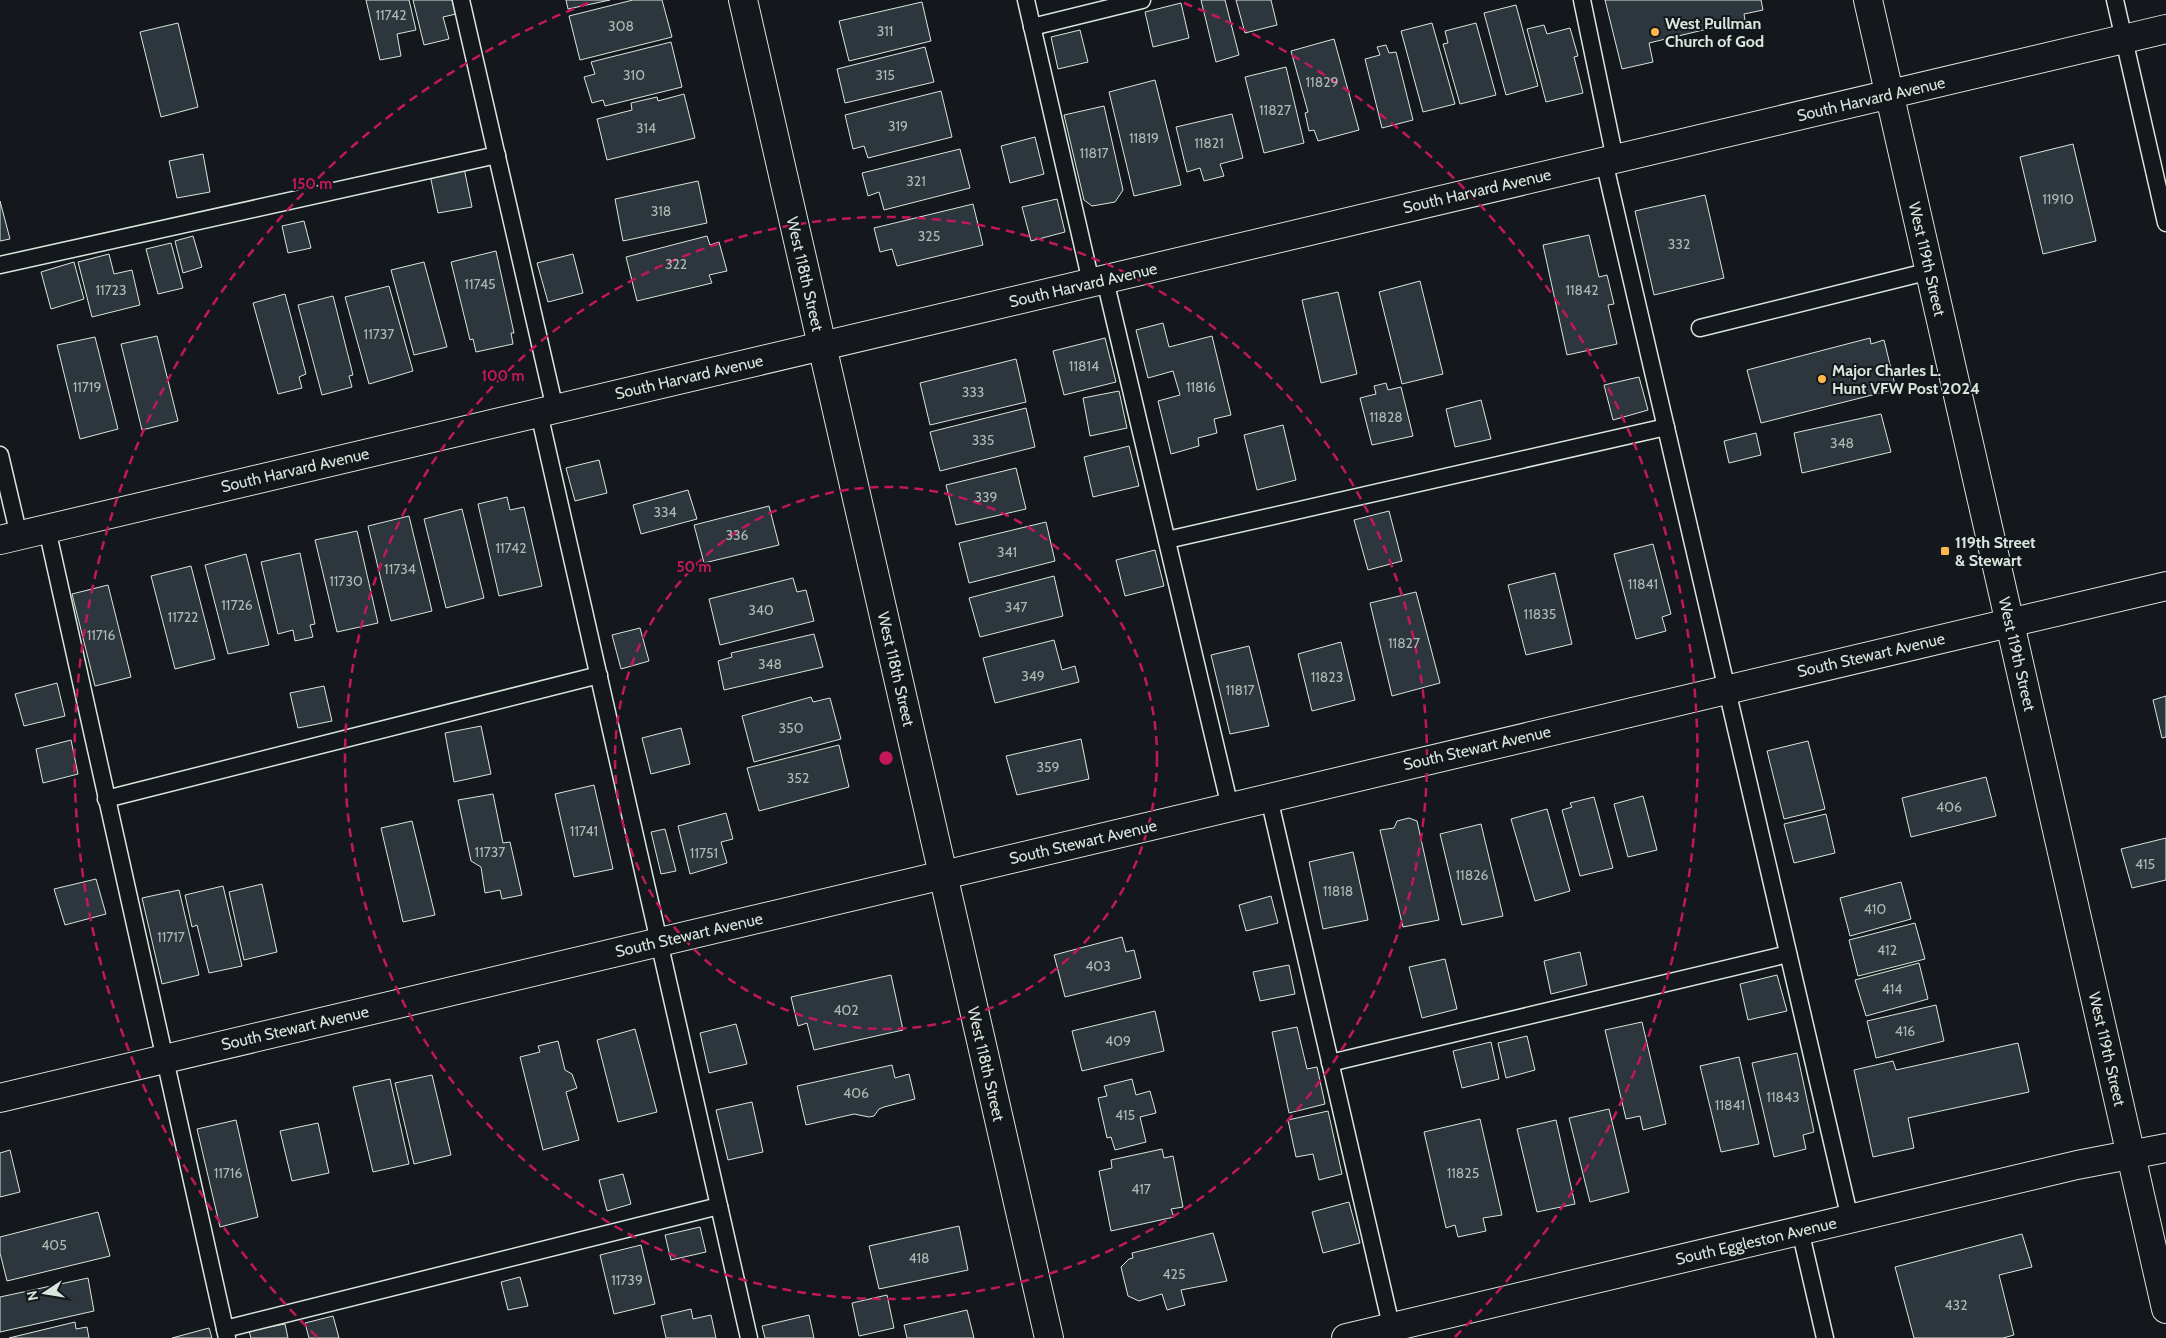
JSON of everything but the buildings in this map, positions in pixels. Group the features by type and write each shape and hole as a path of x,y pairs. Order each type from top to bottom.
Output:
{"street":[{"name":"West 118th Street","path":"743,0 1049,1338"},
{"name":"West 119th Street","path":"1868,0 2166,1309"},
{"name":"South Harvard Avenue","path":"9,538 2166,29"},
{"name":"South Stewart Avenue","path":"0,1098 2166,586"},
{"name":"South Eggleston Avenue","path":"1346,1338 1393,1333 1800,1230 2077,1165 2166,1148"}],"lane":[{"path":"462,0 497,155 599,675 749,1338"},
{"path":"1026,0 1167,540 1230,807"},
{"path":"1032,27 1142,0"},
{"path":"1582,0 1610,160 1666,427 1850,1219"},
{"path":"2115,0 2166,223"},
{"path":"0,265 497,155"},
{"path":"1700,328 1930,271"},
{"path":"1167,540 1666,427"},
{"path":"0,455 9,538"},
{"path":"47,529 226,1334 719,1206"},
{"path":"106,799 599,675"},
{"path":"1269,798 1393,1333"},
{"path":"1330,1063 1788,954"},
{"path":"1800,1230 1825,1338"}],"place":[{"name":"West Pullman Church of God","path":"1655,32"},
{"name":"Major Charles L. Hunt VFW Post 2024","path":"1822,379"},
{"name":"119th Street & Stewart","path":"1945,551"}]}
